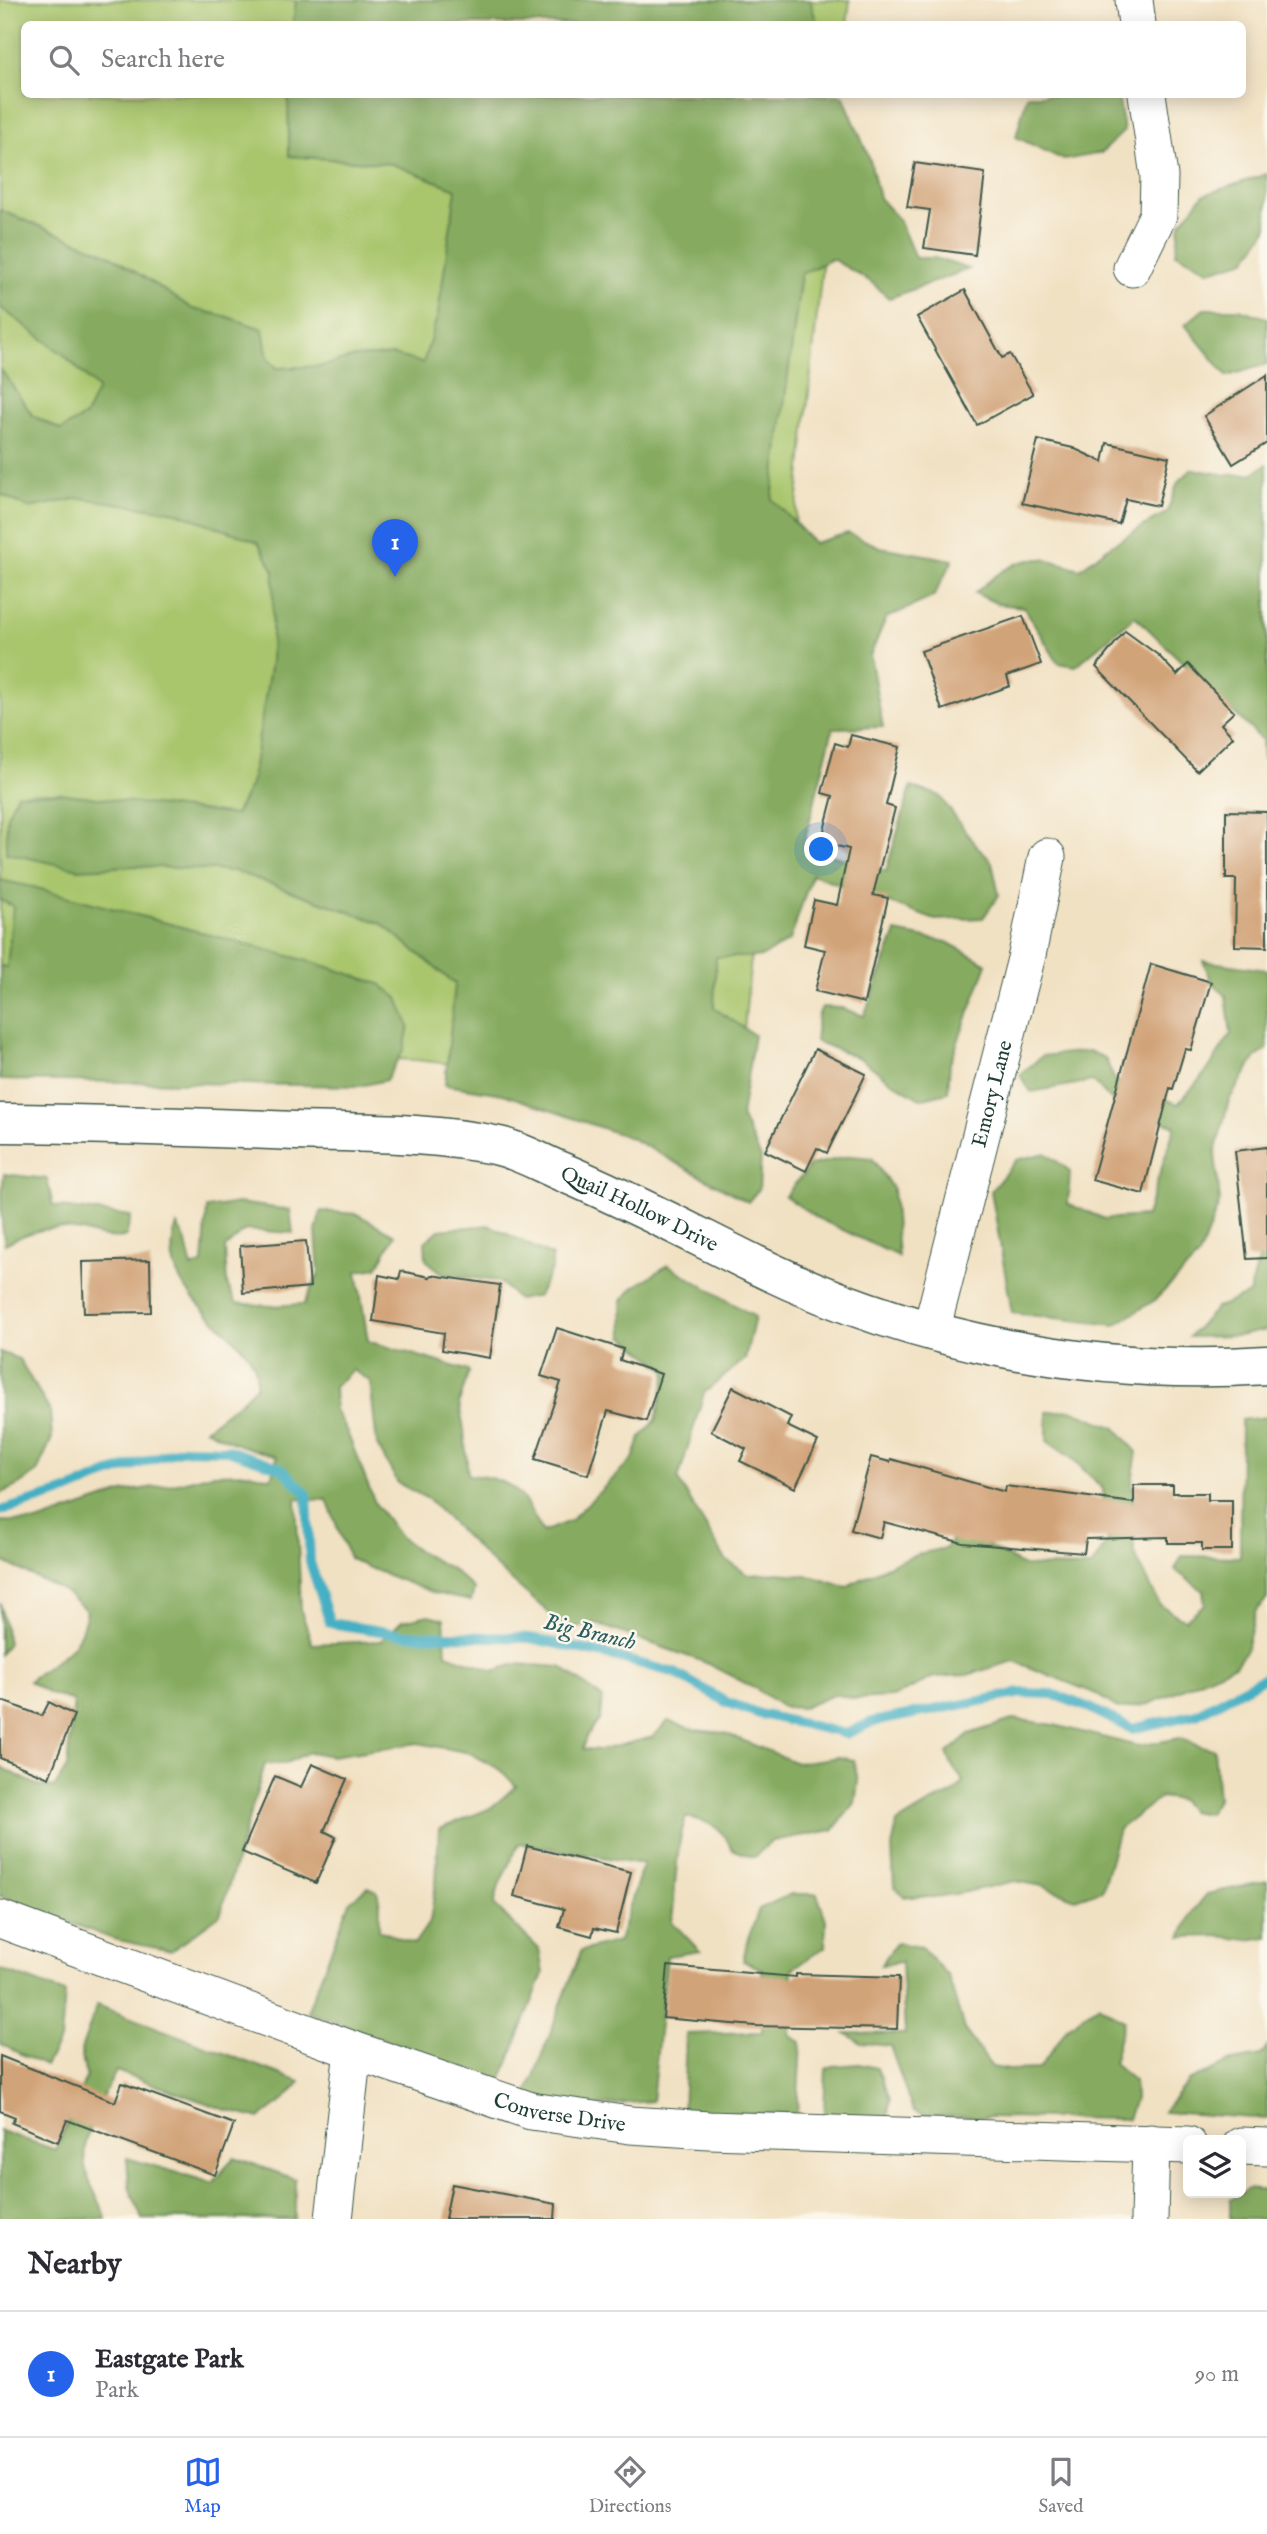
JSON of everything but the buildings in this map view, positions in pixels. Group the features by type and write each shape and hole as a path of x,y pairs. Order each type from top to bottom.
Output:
{"street":[{"path":"1134,0 1137,21"},
{"path":"1132,268 1158,215 1159,176 1148,98"},
{"name":"Emory Lane","path":"931,1331 1027,955 1047,857"},
{"name":"Quail Hollow Drive","path":"0,1123 422,1135 502,1147 588,1182 761,1267 864,1309 953,1338 1062,1359 1160,1367 1223,1368 1267,1365"},
{"name":"Converse Drive","path":"0,1919 353,2050 531,2111 630,2125 709,2130 1183,2144"},
{"path":"334,2219 353,2050"},
{"path":"1149,2219 1151,2143"},
{"path":"1246,2146 1267,2147"}],"green space":[{"path":"0,0 850,0 847,21 21,21 21,98 840,98 730,1171 460,1065 340,1056 0,1054"},
{"path":"296,0 810,0 816,21 293,21"},
{"path":"288,98 844,98 870,160 879,198 899,220 915,258 935,258 969,269 889,298 871,282 832,259 801,274 772,499 814,543 848,533 880,547 953,560 933,597 886,618 870,656 883,727 833,728 803,847 886,871 911,787 939,795 975,844 992,862 999,895 983,918 935,920 812,874 790,940 761,957 716,957 714,1008 754,1035 741,1116 761,1158 759,1189 748,1202 631,1138 503,1094 445,1085 455,984 381,923 234,871 135,866 79,869 6,853 7,816 17,794 58,793 235,815 251,784 271,661 274,571 258,542 176,512 81,498 29,508 0,494 0,368 33,416 61,430 85,416 98,389 64,355 0,307 0,210 108,254 193,309 263,329 268,359 277,368 323,366 355,357 393,355 423,363 438,314 456,189 392,164 289,156"},
{"path":"1026,98 1118,98 1124,131 1101,153 1064,160 1016,137"},
{"path":"1267,174 1267,229 1246,260 1210,271 1176,253 1180,224 1203,195"},
{"path":"1204,309 1239,309 1267,318 1267,364 1227,376 1185,325"},
{"path":"1267,464 1267,763 1263,758 1262,740 1135,616 1076,666 1058,663 1024,607 998,604 975,593 997,575 1032,559 1080,569 1110,546 1167,512 1178,482 1192,469 1227,475 1252,474"},
{"path":"0,880 319,964 380,984 398,998 409,1026 404,1049 386,1080 360,1086 0,1080 0,966 7,967 13,906 0,900"},
{"path":"896,932 947,942 987,964 950,1063 948,1092 920,1099 861,1059 815,1041 818,1016 822,1007 842,1008 864,1016"},
{"path":"1203,961 1267,970 1267,1050 1256,1057 1229,1100 1215,1153 1220,1201 1199,1256 1155,1300 1115,1325 1012,1313 991,1191 1016,1160 1046,1153 1070,1171 1068,1204 1105,1219 1146,1216 1175,1126 1111,1100 1093,1081 1031,1092 1020,1075 1042,1056 1089,1051 1105,1058 1115,1081 1178,1104 1207,1071 1231,1034 1226,996 1212,982"},
{"path":"851,1156 872,1158 893,1189 898,1256 817,1218 785,1196 811,1165"},
{"path":"4,1174 47,1179 53,1206 131,1216 126,1237 98,1236 61,1228 33,1232 5,1244 1,1209"},
{"path":"238,1203 290,1210 293,1233 245,1230 225,1248 227,1284 236,1303 271,1306 304,1304 319,1273 316,1231 321,1211 357,1214 395,1235 377,1268 357,1271 368,1341 469,1371 459,1403 468,1475 497,1480 515,1490 529,1507 543,1532 570,1521 633,1459 641,1437 656,1420 667,1371 623,1336 622,1300 634,1287 668,1265 755,1317 745,1359 704,1393 678,1480 726,1560 749,1575 778,1573 814,1577 846,1587 894,1563 946,1548 959,1529 1023,1566 1091,1567 1107,1542 1103,1489 1074,1460 1047,1441 1047,1412 1071,1410 1116,1428 1137,1452 1132,1481 1134,1553 1160,1605 1185,1620 1205,1604 1203,1591 1175,1570 1182,1556 1240,1557 1241,1420 1267,1417 1267,1599 1256,1610 1246,1650 1235,1665 1149,1704 1119,1709 1094,1693 1014,1661 967,1675 934,1677 893,1697 854,1699 836,1694 802,1708 783,1707 753,1687 704,1662 597,1624 566,1628 494,1565 428,1499 398,1483 377,1445 370,1381 352,1370 334,1387 335,1410 347,1432 375,1503 399,1536 423,1554 452,1569 474,1589 471,1601 434,1593 362,1565 349,1558 327,1500 296,1499 301,1610 312,1644 381,1641 402,1621 429,1615 444,1619 446,1654 494,1671 515,1664 561,1667 602,1698 600,1719 587,1736 583,1749 601,1750 653,1737 668,1721 695,1730 725,1733 797,1763 839,1757 854,1760 858,1782 855,1803 833,1830 772,1841 754,1857 733,1850 715,1827 686,1817 678,1855 672,1922 700,1951 667,1956 652,2101 560,2109 525,2100 581,1951 619,1941 643,1864 519,1843 499,1885 494,1905 539,1949 543,1974 501,2081 307,2012 350,1902 368,1887 377,1891 380,1905 379,1930 414,1944 430,1921 436,1883 439,1829 491,1808 516,1786 501,1770 470,1753 418,1743 332,1756 309,1752 284,1764 265,1764 220,1915 171,1951 113,1939 0,1896 0,1767 37,1785 54,1788 67,1767 74,1701 50,1694 29,1681 73,1646 87,1611 64,1591 0,1560 0,1521 37,1522 123,1492 174,1484 212,1474 249,1473 271,1478 277,1457 234,1443 205,1429 256,1386 256,1371 245,1350 184,1286 173,1258 177,1225 185,1239 192,1268 203,1263 207,1208"},
{"path":"1267,1219 1267,1330 1238,1336 1189,1337 1216,1308 1249,1294 1259,1260 1249,1230"},
{"path":"489,1225 552,1256 552,1268 538,1296 518,1300 499,1281 443,1274 426,1260 425,1242 439,1230"},
{"path":"0,1352 19,1359 50,1411 52,1438 37,1472 0,1494"},
{"path":"0,1603 8,1643 0,1654"},
{"path":"1015,1719 1054,1725 1138,1746 1180,1738 1214,1749 1218,1799 1208,1814 1190,1811 1180,1800 1161,1797 1119,1829 1102,1890 1075,1899 1043,1886 1015,1881 935,1897 904,1897 894,1886 892,1847 897,1823 930,1803 952,1794 964,1782 947,1753 969,1734"},
{"path":"1267,1881 1267,1937 1248,1940 1218,1936 1181,1937 1193,1911 1207,1894"},
{"path":"791,1894 817,1894 826,1920 825,1947 792,1969 790,2036 801,2042 797,2115 683,2113 686,2034 762,2032 762,1969 743,1961 759,1909"},
{"path":"896,1943 921,1947 948,1976 964,2029 992,2067 1009,2070 1039,2069 1068,2027 1098,2005 1124,2021 1113,2063 1134,2081 1135,2099 1128,2119 924,2116 913,2111 890,2046 861,2043 845,2033 905,2034 901,1962 881,1965"},
{"path":"0,1969 65,1993 61,2038 45,2066 0,2044"},
{"path":"97,2005 300,2082 283,2101 259,2119 116,2071 92,2121 85,2148 87,2174 106,2219 0,2219 0,2131 56,2150 86,2078 81,2050"},
{"path":"1267,2047 1267,2119 1163,2112 1188,2081 1232,2061 1261,2056"},
{"path":"859,2064 877,2068 890,2100 887,2124 823,2127 826,2069"},
{"path":"234,2157 295,2179 295,2219 142,2219 129,2186 127,2158 213,2183"},
{"path":"1246,2190 1267,2191 1267,2219 1230,2219 1230,2200 1246,2198"}],"waterway":[{"name":"Big Branch","path":"0,1511 67,1491 107,1474 183,1449 228,1450 281,1468 307,1494 310,1562 330,1623 405,1635 530,1638 675,1673 726,1702 760,1714 846,1734 872,1722 1021,1693 1052,1694 1090,1708 1132,1729 1196,1714 1267,1676"}],"place":[{"name":"Eastgate Park","path":"395,577"}]}
